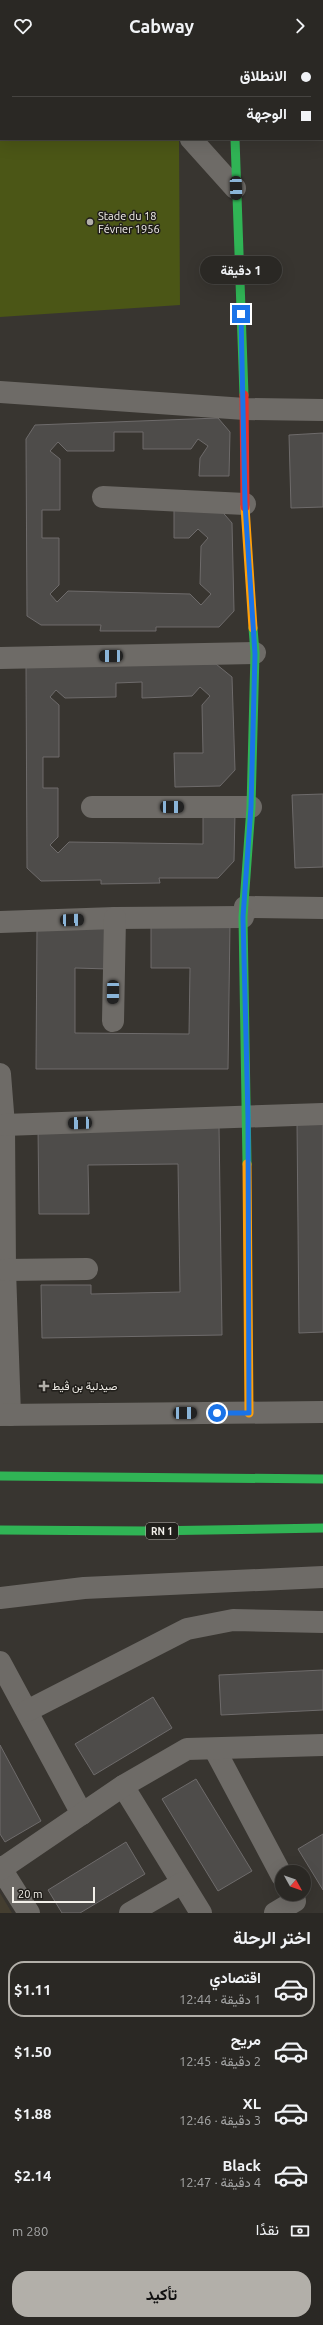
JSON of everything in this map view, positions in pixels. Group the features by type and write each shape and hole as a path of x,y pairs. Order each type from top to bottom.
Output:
{"main road":[{"path":"235,140 245,409 245,504 255,654 251,807 244,912 248,1117 249,1413"},
{"path":"0,1476 323,1480"},
{"name":"RN 1","path":"0,1530 147,1532 323,1528"}],"street":[{"path":"192,140 236,188"},
{"path":"0,392 245,409 323,410"},
{"path":"103,497 245,504"},
{"path":"0,658 255,654"},
{"path":"92,807 251,807"},
{"path":"0,922 323,908"},
{"path":"113,1021 115,918"},
{"path":"0,1074 4,1125 5,1415 323,1412"},
{"path":"4,1125 323,1114"},
{"path":"5,1270 87,1269"},
{"path":"0,1598 84,1588 323,1577"},
{"path":"27,1711 187,1630 233,1620 323,1622"},
{"path":"0,1662 82,1814"},
{"path":"29,1913 1,1868 123,1786 187,1750 323,1745"},
{"path":"215,1750 276,1865"},
{"path":"123,1786 201,1913"},
{"path":"130,1913 182,1883"},
{"path":"275,1913 297,1903"}],"shaded area":[{"path":"0,1893 12,1913 0,1913"}],"green space":[{"name":"Stade du 18 Février 1956","path":"0,140 179,140 180,305 0,317"}],"building":[{"path":"218,418 230,432 229,476 199,476 200,458 208,446 198,439 191,449 143,449 143,432 114,432 114,451 67,451 58,442 50,451 60,459 60,510 42,510 42,538 59,538 59,585 50,594 57,602 68,591 190,594 201,605 211,594 200,584 201,546 208,538 198,529 189,538 174,538 174,507 218,507 232,523 234,611 219,627 156,627 156,631 100,631 101,625 41,625 27,616 26,439 35,425"},
{"path":"323,433 323,507 291,508 289,435"},
{"path":"216,664 232,677 235,770 220,786 175,787 174,753 203,753 202,705 210,696 200,687 192,696 142,698 142,682 116,683 116,697 65,698 56,690 50,697 59,705 59,757 43,757 43,788 58,788 58,837 50,845 58,853 69,842 203,844 203,813 235,813 234,861 218,878 159,878 160,883 101,884 101,880 41,881 27,868 26,665"},
{"path":"323,794 323,867 295,868 292,795"},
{"path":"151,921 230,922 228,1069 36,1069 37,926 109,926 109,969 75,968 75,1033 189,1034 190,968 151,968"},
{"path":"323,1120 323,1332 299,1333 297,1121"},
{"path":"219,1125 222,1335 42,1338 41,1285 91,1285 91,1294 180,1292 178,1164 88,1165 89,1214 39,1214 38,1128"},
{"path":"323,1670 323,1710 221,1715 219,1675"},
{"path":"153,1697 172,1728 94,1775 75,1744"},
{"path":"0,1745 41,1821 5,1842 0,1834"},
{"path":"196,1779 252,1871 218,1891 162,1799"},
{"path":"323,1834 323,1890 311,1870 311,1865 308,1865 298,1849"},
{"path":"126,1842 145,1874 80,1913 62,1913 48,1890"}],"traffic: fast":[{"path":"235,140 244,395"},
{"path":"247,1164 243,917 251,807 255,653 253,628"},
{"path":"0,1476 323,1479"},
{"path":"0,1530 147,1531 323,1528"}],"traffic: slow":[{"path":"245,507 253,628"},
{"path":"247,1164 249,1413"}],"traffic: jam":[{"path":"244,395 245,507"}],"place":[{"name":"Stade du 18 Février 1956","path":"90,222"},
{"name":"صيدلية بن ڤيط","path":"44,1386"}],"route":[{"path":"217,1413 249,1413 248,1117 243,917 245,907 251,807 255,654 245,504 245,409 241,314"}]}
